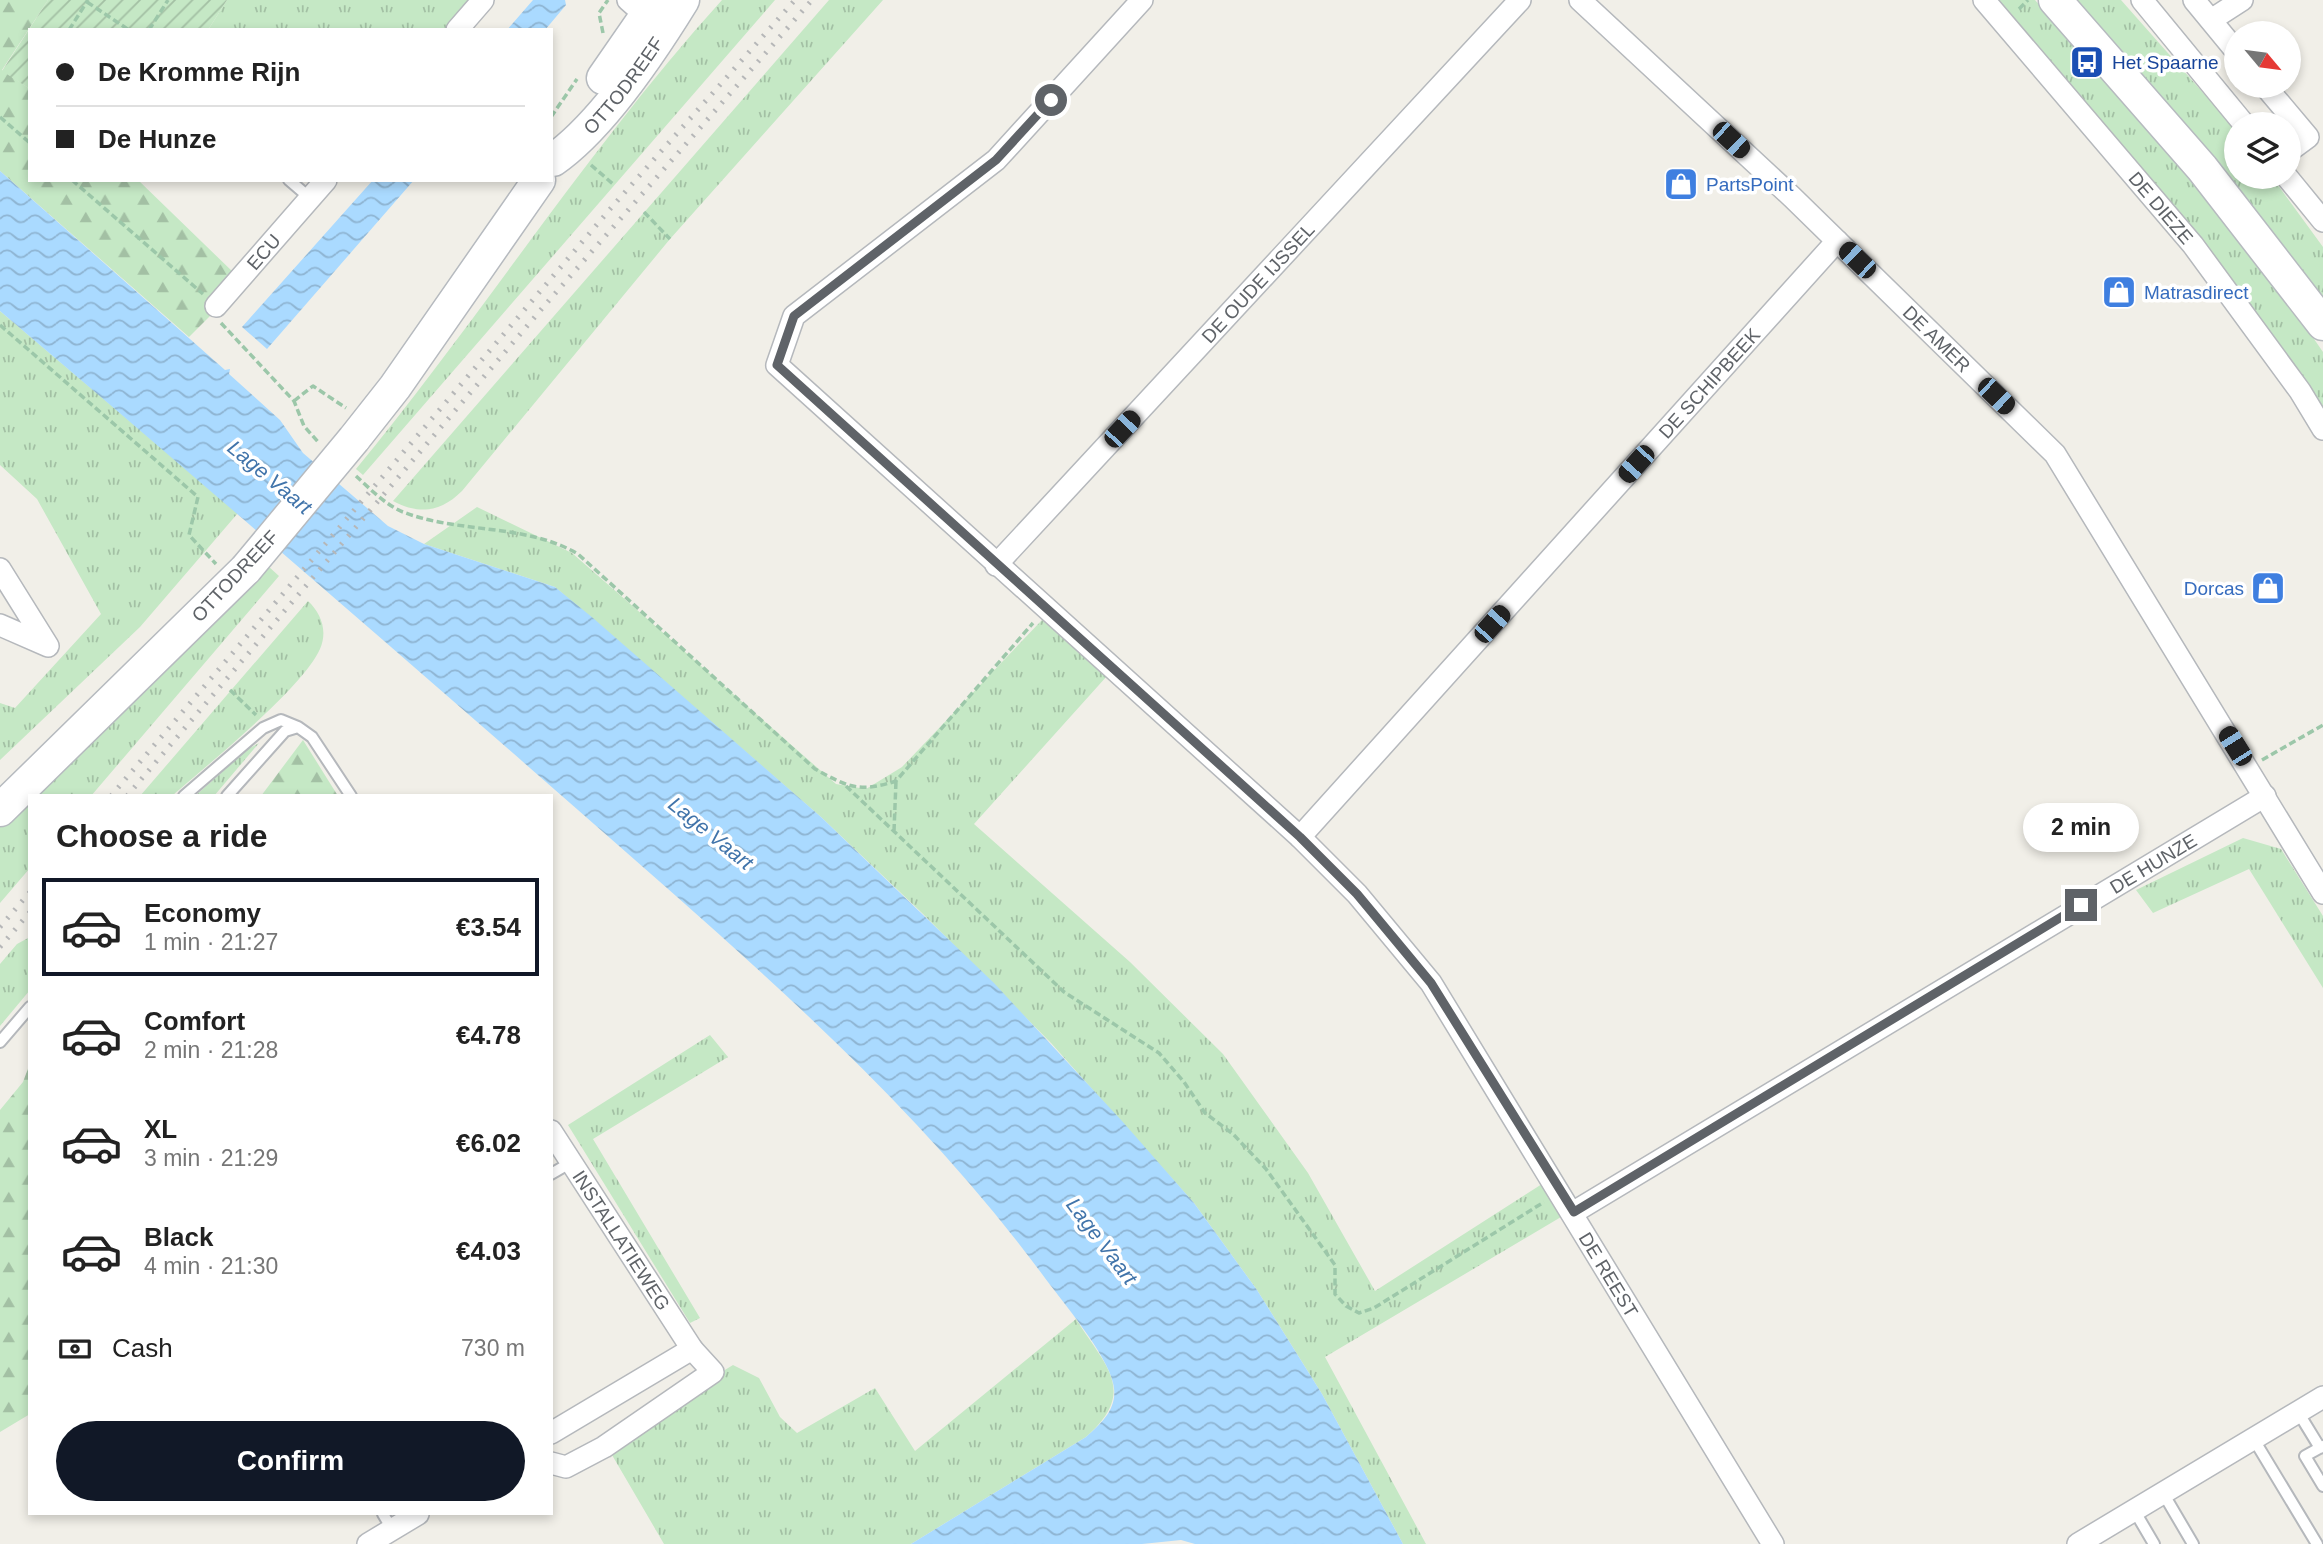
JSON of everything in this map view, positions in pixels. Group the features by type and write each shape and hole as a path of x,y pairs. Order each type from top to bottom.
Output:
{"street":[{"path":"459,28 483,0"},
{"name":"DE REEST","path":"1142,0 996,160 794,316 777,365 1300,837 1357,894 1431,983 1574,1212 1773,1544"},
{"name":"DE OUDE IJSSEL","path":"996,565 1520,0"},
{"name":"DE AMER","path":"1580,0 1838,241 2055,454 2323,893"},
{"name":"DE DIEZE","path":"1984,0 2193,245 2300,391 2323,429"},
{"path":"2055,0 2202,168 2323,324"},
{"path":"2142,0 2234,112"},
{"path":"2194,0 2224,36"},
{"path":"2211,19 2242,0"},
{"name":"OTTODREEF","path":"553,156 567,129 657,6"},
{"path":"2278,98 2315,133"},
{"name":"ECU","path":"216,306 324,182"},
{"name":"OTTODREEF","path":"0,810 234,570 354,426 395,387 537,182"},
{"path":"2297,189 2323,221"},
{"name":"DE SCHIPBEEK","path":"1300,837 1838,241"},
{"path":"0,569 48,646 0,625"},
{"name":"DE HUNZE","path":"1574,1212 2265,796"},
{"name":"INSTALLATIEWEG","path":"553,1134 692,1349 713,1372 604,1447 566,1467 553,1464"},
{"path":"553,1432 692,1349"},
{"path":"2078,1544 2323,1396"},
{"path":"368,1544 388,1522 414,1515"}],"lane":[{"path":"291,182 310,198"},
{"path":"186,794 263,728 281,720 312,737 350,794"},
{"path":"229,794 285,731 298,727"},
{"path":"0,1042 28,1009"},
{"path":"553,1173 570,1163"},
{"path":"2298,1412 2321,1447 2305,1456 2323,1486"},
{"path":"2253,1438 2317,1544"},
{"path":"2162,1493 2193,1544"},
{"path":"2134,1510 2154,1544"}],"path":[{"path":"150,28 168,0"},
{"path":"70,28 87,1 126,28"},
{"path":"0,117 28,141"},
{"path":"591,165 613,184"},
{"path":"74,182 216,306 222,327 294,401 304,426 323,447"},
{"path":"644,212 670,239"},
{"path":"0,325 198,497 189,535 234,570"},
{"path":"294,401 313,386 354,426"},
{"path":"351,472 401,512 441,522 541,537 578,554 815,769 846,786 1065,992 1159,1053 1184,1082 1205,1114 1233,1134 1266,1169 1335,1265 1335,1294 1346,1306 1359,1312 1374,1308 1560,1192"},
{"path":"846,786 870,789 896,781 1045,609"},
{"path":"230,690 258,717"},
{"path":"2248,768 2323,725"},
{"path":"894,832 896,781"}],"green space":[{"path":"0,0 48,0 2,70 28,88 28,182 140,182 234,273 218,308 189,337 0,171"},
{"path":"48,0 227,0 209,28 30,28"},
{"path":"227,0 473,0 449,28 209,28"},
{"path":"722,0 775,0 363,475 356,469 448,352 626,114"},
{"path":"829,0 883,0 670,239 462,491 446,503 429,509 412,508 393,501"},
{"path":"1986,0 2035,0 2238,229 2323,352 2323,418"},
{"path":"2071,0 2121,0 2224,116 2224,186"},
{"path":"28,31 28,88 2,71"},
{"path":"2227,189 2281,189 2323,247 2323,306"},
{"path":"0,311 238,513 140,627 0,760 0,703 15,708 101,614 37,499 0,465"},
{"path":"477,507 572,553 836,784 866,789 902,767 1042,620 1107,676 974,824 1130,962 1223,1054 1308,1173 1375,1291 1542,1184 1561,1217 1325,1357 1426,1544 1403,1544 1322,1394 1257,1290 1194,1203 1051,1043 923,914 821,817 555,587 424,544"},
{"path":"268,566 279,576 93,794 32,794"},
{"path":"308,601 322,623 322,642 310,665 294,684 253,726 174,794 142,794"},
{"path":"303,740 337,794 262,794"},
{"path":"259,743 216,794 197,794 248,749"},
{"path":"28,798 28,870 0,903 0,826"},
{"path":"2243,838 2281,849 2323,916 2323,988 2249,869 2153,913 2136,890"},
{"path":"28,938 28,992 0,1026 0,964 17,944"},
{"path":"710,1035 728,1057 593,1139 700,1318 690,1323 568,1125"},
{"path":"28,1068 28,1415 0,1432 0,1110 23,1082"},
{"path":"1076,1319 1112,1379 1114,1392 1111,1406 1102,1421 1086,1437 911,1544 664,1544 605,1443 733,1365 759,1378 780,1417 797,1433 875,1388 915,1451"}],"water":[{"path":"533,0 565,0 566,5 547,28 509,28"},
{"name":"Lage Vaart","path":"0,171 225,370 230,369 229,374 280,420 303,453 388,526 424,544 555,587 821,817 994,983 1194,1203 1257,1290 1322,1394 1403,1544 1195,1544 1181,1540 1142,1544 911,1544 1086,1437 1098,1426 1112,1407 1114,1392 1109,1371 1093,1343 991,1209 937,1147 823,1030 578,810 0,311"},
{"path":"371,182 412,182 267,349 242,327"}],"railway":[{"path":"113,794 611,208 795,0"},
{"path":"129,794 545,305 812,0"},
{"path":"0,927 28,894"},
{"path":"0,947 28,914"}],"place":[{"name":"Het Spaarne","path":"2087,62"},
{"name":"PartsPoint","path":"1681,184"},
{"name":"Matrasdirect","path":"2119,292"},
{"name":"Dorcas","path":"2268,588"}],"route":[{"path":"1051,100 996,160 857,264 794,316 777,365 1300,837 1357,894 1431,983 1574,1212 2081,905"}]}
